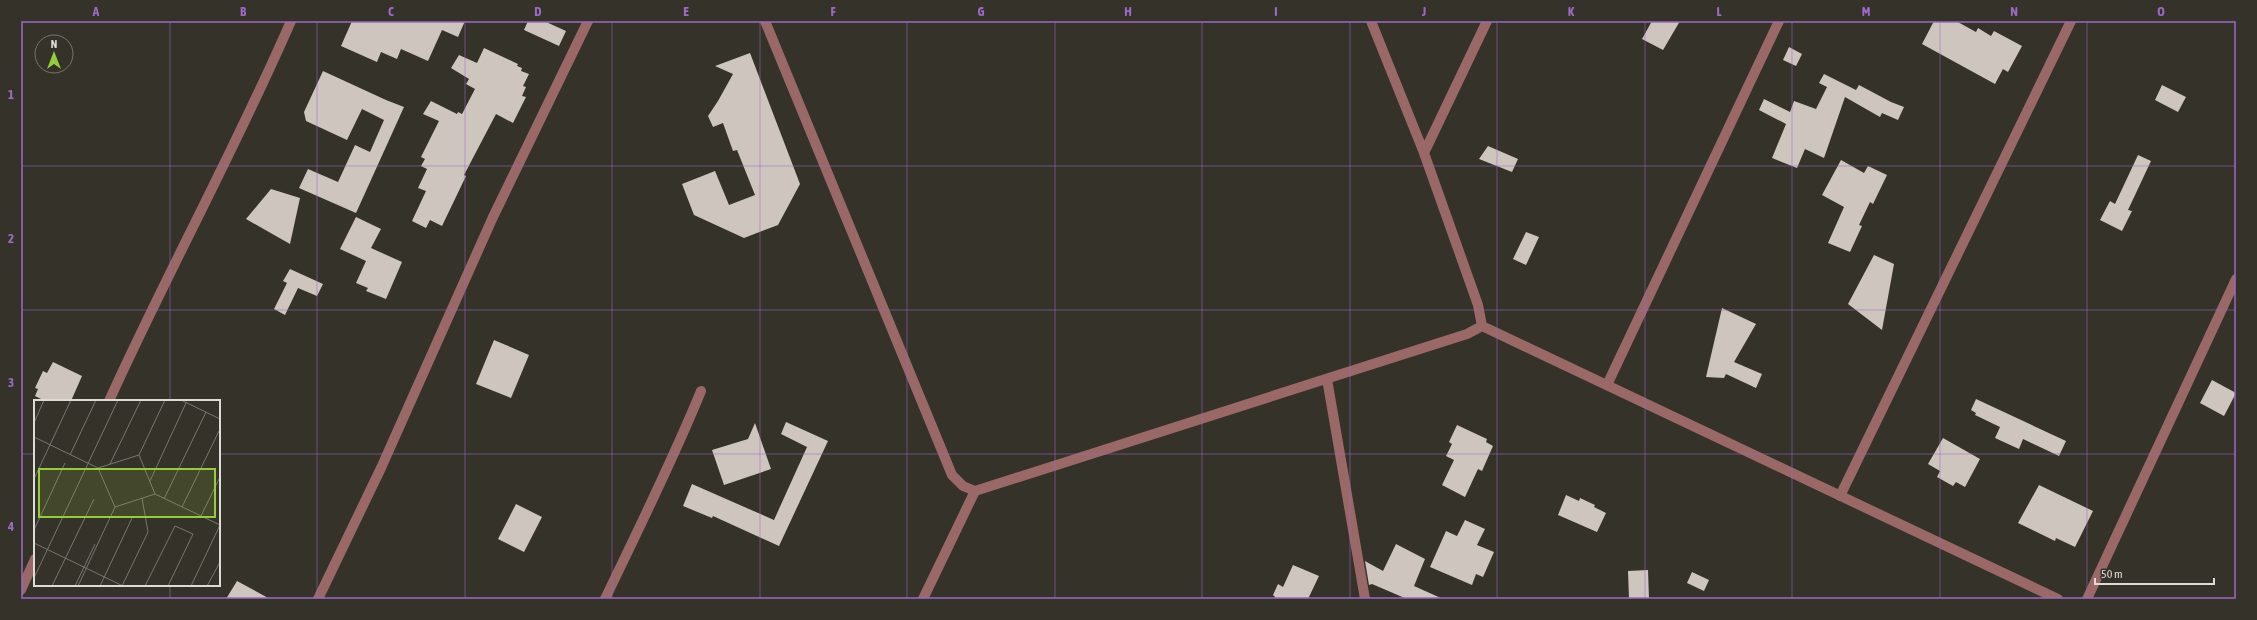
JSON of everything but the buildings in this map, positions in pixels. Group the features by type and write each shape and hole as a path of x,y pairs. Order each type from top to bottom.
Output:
{"street":[{"path":"109,400 147,317 192,233 269,72 291,21"},
{"path":"318,599 381,468 493,217 588,21"},
{"path":"765,21 952,475 963,486 975,492 1467,334 1482,326"},
{"path":"1371,21 1424,153 1478,305 1482,326"},
{"path":"1424,153 1487,21"},
{"path":"1607,385 1779,21"},
{"path":"1840,496 2071,21"},
{"path":"2088,599 2236,279"},
{"path":"1482,326 2058,599"},
{"path":"1327,379 1365,599"},
{"path":"605,599 645,513 673,459 701,391"},
{"path":"923,599 975,492"},
{"path":"21,590 34,562"}]}
